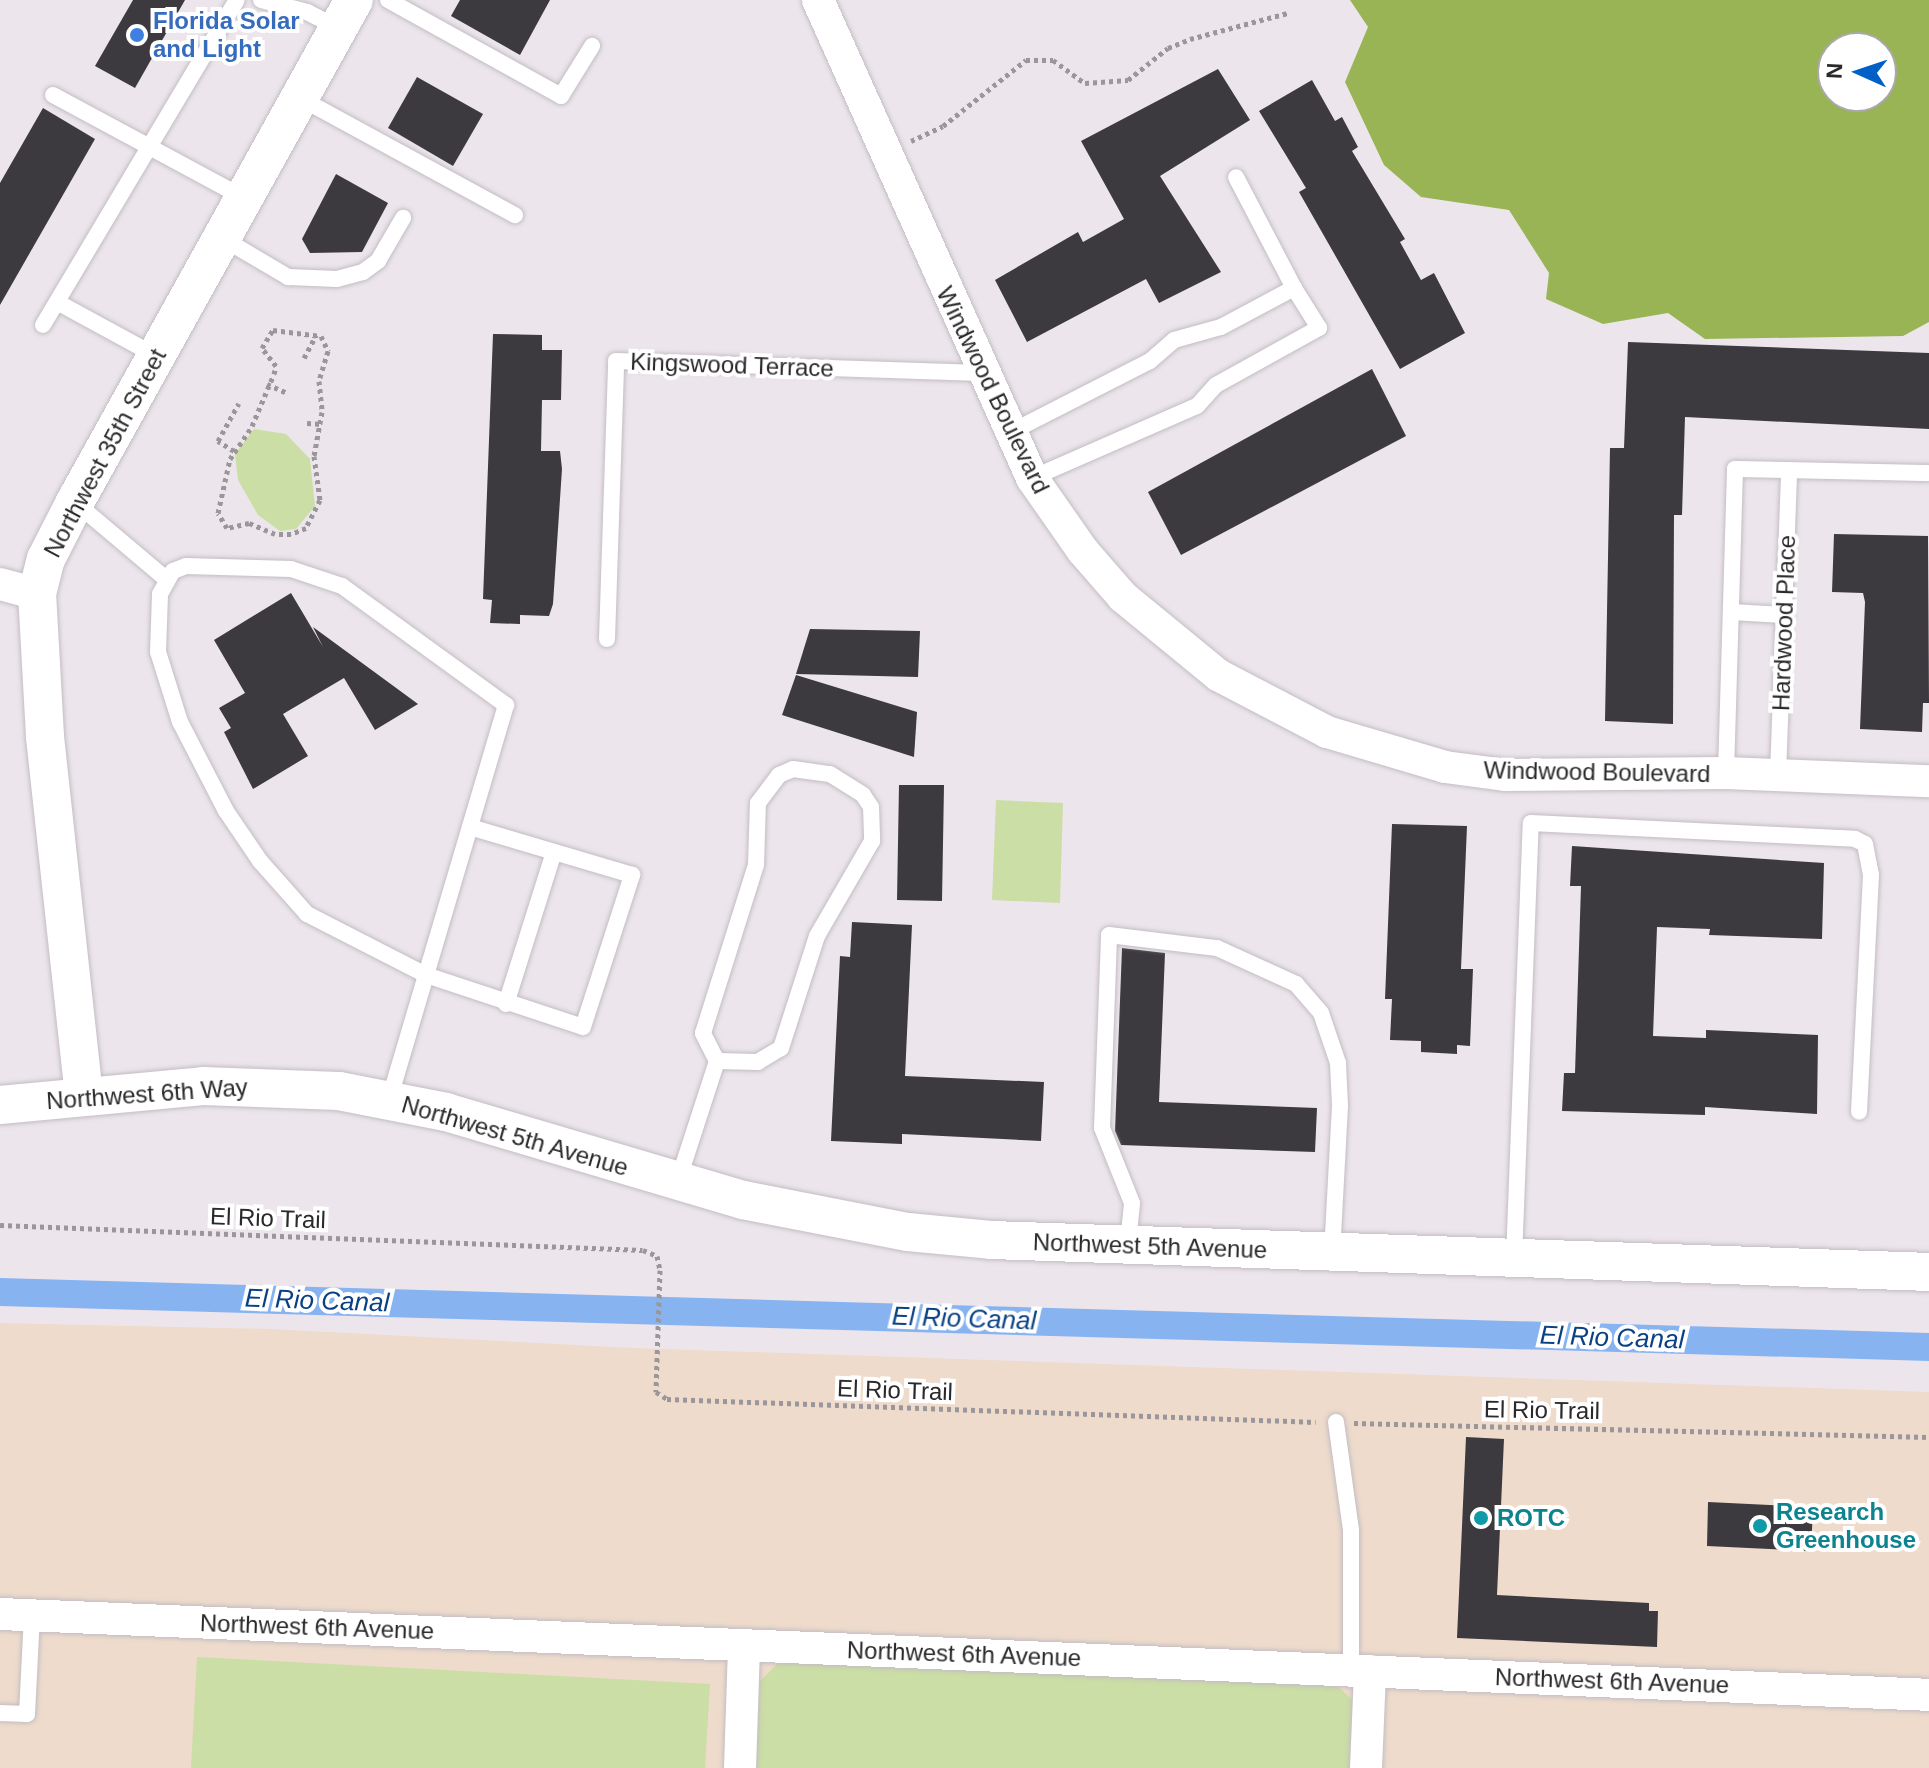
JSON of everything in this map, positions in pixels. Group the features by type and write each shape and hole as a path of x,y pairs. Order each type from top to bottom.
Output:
{"street":[{"name":"Windwood Boulevard","path":"818,0 981,373 1032,478 1083,551 1169,638 1271,706 1327,732 1445,767 1506,775 1726,773 1929,781"},
{"name":"Northwest 35th Street","path":"84,1096 45,736 37,594 46,559 75,502 346,14"},
{"path":"0,584 37,594"},
{"name":"Northwest 6th Way","path":"0,1105 84,1096 270,1087 389,1100"},
{"name":"Northwest 5th Avenue","path":"389,1100 446,1112 743,1200 908,1232 1128,1246 1929,1272"},
{"name":"Northwest 6th Avenue","path":"16,1614 1929,1695"},
{"path":"740,1768 744,1645"},
{"path":"1360,1670 1366,1768"}],"lane":[{"path":"43,325 237,0"},
{"path":"261,0 307,12 346,14"},
{"path":"388,0 561,96 592,46"},
{"path":"53,95 244,198"},
{"path":"300,98 515,215"},
{"path":"1032,478 1197,406 1216,385 1319,328 1294,288 1236,177"},
{"path":"222,238 288,277 337,279 363,272 378,261 403,218"},
{"path":"1009,433 1150,361 1174,340 1221,327 1294,288"},
{"path":"57,302 156,356"},
{"name":"Kingswood Terrace","path":"607,639 616,361 981,373"},
{"path":"1726,773 1735,469 1928,473"},
{"name":"Hardwood Place","path":"1778,775 1789,470"},
{"path":"75,502 166,579"},
{"path":"389,1100 426,975 470,827 506,705 342,586 291,569 186,566 166,579 157,631 163,670 180,722 240,835 307,914 426,975 583,1027 632,875 470,827"},
{"path":"1731,612 1784,615"},
{"path":"678,1181 717,1061 703,1033 756,865 758,803 779,775 793,769 830,774 855,789 871,807 872,841 817,936 781,1048 758,1062 717,1061"},
{"path":"1514,1259 1531,823 1855,839 1865,844 1871,875 1859,1112"},
{"path":"506,1004 554,852"},
{"path":"1128,1246 1132,1203 1104,1144 1102,1128 1109,935 1217,948 1296,984 1321,1013 1338,1063 1332,1253"},
{"path":"1336,1422 1351,1530 1360,1670"},
{"path":"0,1713 27,1714 16,1614"}],"path":[{"path":"885,154 943,126 1026,60 1053,60 1085,83 1128,80 1168,48 1190,39 1288,13"},
{"path":"266,334 316,335 328,351 319,381 321,424 314,456 320,500 306,528 291,534 220,523 219,492 234,451 252,426 276,366 262,348 266,334"},
{"path":"304,358 316,335"},
{"path":"267,384 285,392"},
{"path":"234,451 218,441 239,403"},
{"path":"307,423 321,424"},
{"name":"El Rio Trail","path":"0,1225 643,1250 657,1256 660,1270 656,1392 683,1401 1929,1437"}],"shaded area":[{"path":"0,1323 271,1329 634,1348 1929,1392 1929,1768 0,1768"}],"green space":[{"path":"1350,0 1929,0 1929,322 1903,336 1705,339 1668,313 1603,324 1546,299 1549,273 1509,210 1421,197 1384,165 1345,82 1368,27"},
{"path":"254,429 286,434 310,459 315,506 296,529 280,531 258,515 238,480 235,454"},
{"path":"996,800 1063,803 1060,903 992,900"},
{"path":"197,1657 710,1684 705,1768 191,1768"},
{"path":"780,1661 1337,1686 1355,1702 1352,1768 756,1768 760,1681"}],"building":[{"path":"133,0 185,0 135,88 95,66"},
{"path":"460,0 550,0 520,55 451,16"},
{"path":"1218,69 1250,120 1160,176 1221,272 1159,303 1146,279 1027,342 995,280 1078,232 1083,242 1124,219 1081,141"},
{"path":"417,77 483,114 453,166 388,128"},
{"path":"1312,80 1335,121 1342,117 1358,147 1352,151 1405,239 1400,242 1421,280 1434,273 1465,333 1400,369 1299,192 1306,188 1259,111"},
{"path":"43,108 95,139 0,305 0,183"},
{"path":"336,174 388,203 362,252 310,253 302,239"},
{"path":"493,334 542,335 542,350 562,350 561,400 542,400 541,451 560,451 562,469 553,604 549,616 520,615 520,624 490,623 492,600 483,599"},
{"path":"1628,342 1929,353 1929,429 1685,417 1682,515 1674,515 1673,724 1605,721 1610,448 1624,448"},
{"path":"1372,369 1406,436 1181,555 1148,492"},
{"path":"1834,534 1928,536 1929,703 1923,703 1922,732 1860,729 1865,602 1863,593 1832,592"},
{"path":"291,593 323,647 313,627 418,704 375,730 344,678 283,714 308,756 253,789 224,732 231,728 219,708 245,693 214,640"},
{"path":"810,629 920,631 918,677 796,674"},
{"path":"796,675 917,712 914,757 782,715"},
{"path":"899,785 944,785 942,901 897,900"},
{"path":"1392,824 1467,826 1461,969 1473,969 1470,1046 1457,1045 1457,1054 1421,1052 1421,1041 1390,1040 1392,999 1385,999"},
{"path":"1572,846 1824,863 1822,939 1709,935 1710,929 1657,927 1653,1036 1706,1038 1706,1030 1818,1035 1817,1114 1705,1107 1705,1115 1562,1111 1564,1073 1575,1073 1581,886 1570,886"},
{"path":"852,922 912,925 905,1076 1044,1082 1041,1141 902,1134 902,1144 831,1141 840,956 850,957"},
{"path":"1122,948 1165,953 1159,1102 1317,1108 1315,1152 1121,1145 1115,1131"},
{"name":"ROTC","path":"1466,1437 1504,1439 1497,1595 1649,1603 1649,1611 1658,1611 1657,1647 1457,1638"},
{"name":"Research Greenhouse","path":"1708,1502 1813,1507 1811,1551 1707,1546"}],"waterway":[{"name":"El Rio Canal","path":"0,1292 1929,1347"}],"place":[{"name":"Florida Solar and Light","path":"137,35"},
{"name":"ROTC","path":"1481,1518"},
{"name":"Research Greenhouse","path":"1760,1526"}]}
